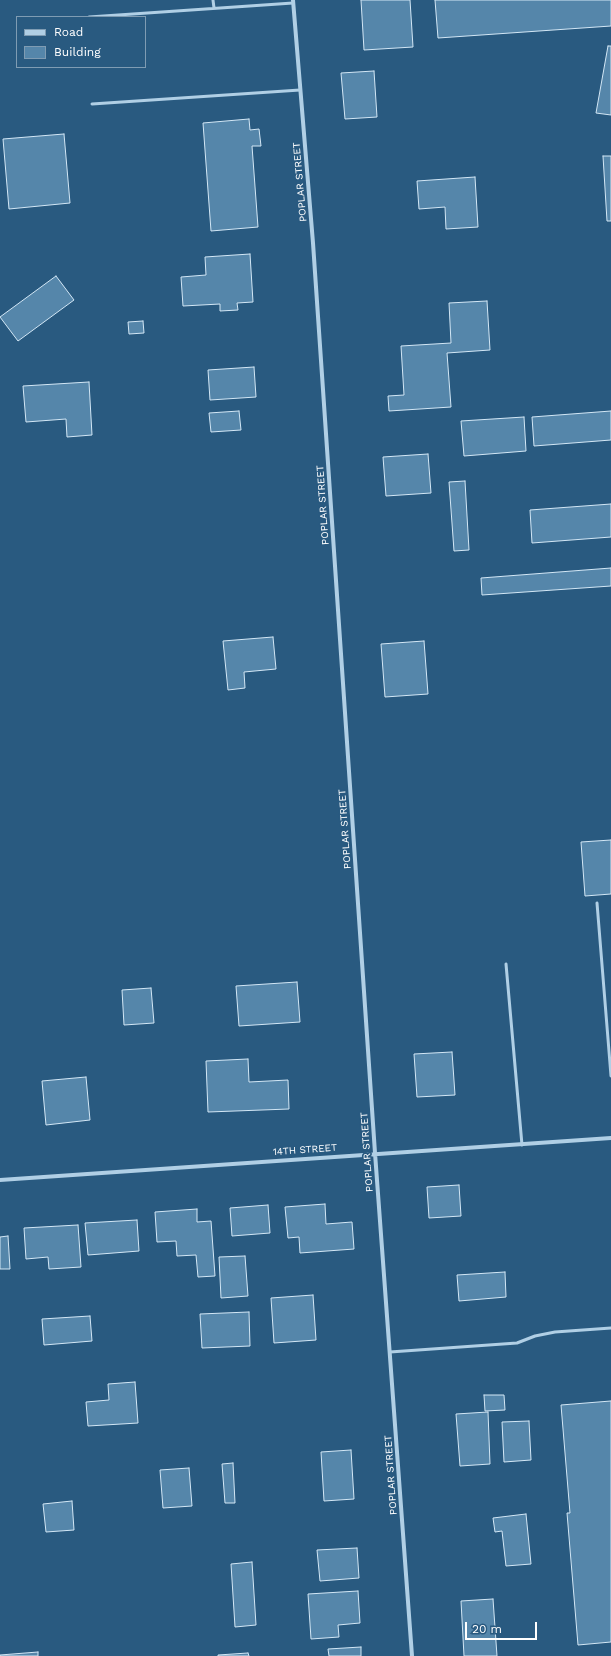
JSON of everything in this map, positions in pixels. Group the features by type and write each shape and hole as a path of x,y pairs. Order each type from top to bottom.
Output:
{"street":[{"name":"POPLAR STREET","path":"293,1 313,243 375,1153 412,1656"},
{"name":"14TH STREET","path":"0,1180 375,1153 522,1145 611,1138"}],"lane":[{"path":"213,0 214,8"},
{"path":"103,16 293,1"},
{"path":"92,104 300,90"},
{"path":"597,903 611,1076"},
{"path":"506,964 522,1145"},
{"path":"390,1352 517,1343 535,1336 555,1332 611,1328"}],"building":[{"path":"361,0 410,0 413,47 364,50"},
{"path":"435,0 611,0 611,26 438,38"},
{"path":"608,46 611,46 611,115 596,113"},
{"path":"374,71 377,117 345,119 341,73"},
{"path":"249,119 250,130 259,129 261,146 252,146 258,227 211,231 203,123"},
{"path":"64,134 70,203 9,209 3,139"},
{"path":"603,156 611,156 611,221 607,221"},
{"path":"475,177 478,227 446,229 445,207 419,209 417,181"},
{"path":"250,254 253,302 237,303 238,310 220,311 220,304 183,306 181,277 206,275 205,257"},
{"path":"56,276 74,300 18,341 0,317"},
{"path":"487,301 490,350 447,353 451,407 389,411 388,396 404,395 401,346 451,343 449,303"},
{"path":"143,321 144,333 129,334 128,322"},
{"path":"254,367 256,397 210,400 208,370"},
{"path":"89,382 92,435 67,437 66,419 26,422 23,386"},
{"path":"239,411 241,430 211,432 209,413"},
{"path":"611,411 611,440 534,446 532,417"},
{"path":"524,417 526,451 464,456 461,421"},
{"path":"428,454 431,493 386,496 383,457"},
{"path":"465,481 469,550 454,551 449,482"},
{"path":"611,504 611,537 532,543 530,510"},
{"path":"611,568 611,586 482,595 481,578"},
{"path":"273,637 276,669 244,672 245,688 228,690 223,641"},
{"path":"424,641 428,694 385,697 381,644"},
{"path":"611,840 611,894 585,896 581,842"},
{"path":"297,982 300,1022 239,1026 236,986"},
{"path":"151,988 154,1023 124,1025 122,990"},
{"path":"452,1052 455,1095 417,1097 414,1054"},
{"path":"248,1059 249,1082 288,1080 289,1109 208,1112 206,1061"},
{"path":"86,1077 90,1120 46,1125 42,1081"},
{"path":"459,1185 461,1216 429,1218 427,1187"},
{"path":"325,1204 326,1224 352,1222 354,1249 300,1253 299,1237 288,1238 285,1207"},
{"path":"268,1205 270,1233 232,1236 230,1208"},
{"path":"197,1209 197,1222 211,1221 215,1276 198,1277 196,1255 177,1256 176,1241 157,1242 155,1212"},
{"path":"137,1220 139,1251 88,1255 85,1223"},
{"path":"78,1225 81,1267 49,1269 48,1257 26,1259 24,1228"},
{"path":"8,1236 10,1269 0,1269 0,1237"},
{"path":"245,1256 248,1296 221,1298 219,1257"},
{"path":"505,1272 506,1297 459,1301 457,1275"},
{"path":"313,1295 316,1340 274,1343 271,1298"},
{"path":"249,1312 250,1346 202,1348 200,1314"},
{"path":"90,1316 92,1341 44,1345 42,1319"},
{"path":"135,1382 138,1423 88,1426 86,1402 109,1400 108,1384"},
{"path":"484,1395 504,1395 505,1410 485,1411"},
{"path":"611,1401 611,1642 578,1645 567,1513 570,1513 561,1405"},
{"path":"488,1412 490,1464 460,1466 456,1414"},
{"path":"529,1421 531,1460 504,1462 502,1422"},
{"path":"351,1450 354,1499 324,1501 321,1452"},
{"path":"233,1463 235,1503 225,1503 222,1464"},
{"path":"189,1468 192,1506 163,1508 160,1470"},
{"path":"72,1501 74,1530 46,1532 43,1504"},
{"path":"526,1514 531,1564 506,1566 502,1531 495,1532 493,1518"},
{"path":"357,1548 359,1578 320,1581 317,1550"},
{"path":"252,1562 256,1625 235,1627 231,1564"},
{"path":"358,1591 360,1623 338,1625 339,1637 311,1639 308,1594"},
{"path":"493,1599 497,1656 464,1656 461,1601"},
{"path":"361,1647 361,1656 329,1656 328,1649"},
{"path":"38,1652 38,1656 0,1656 0,1655"},
{"path":"248,1653 249,1656 218,1656 218,1655"}]}
